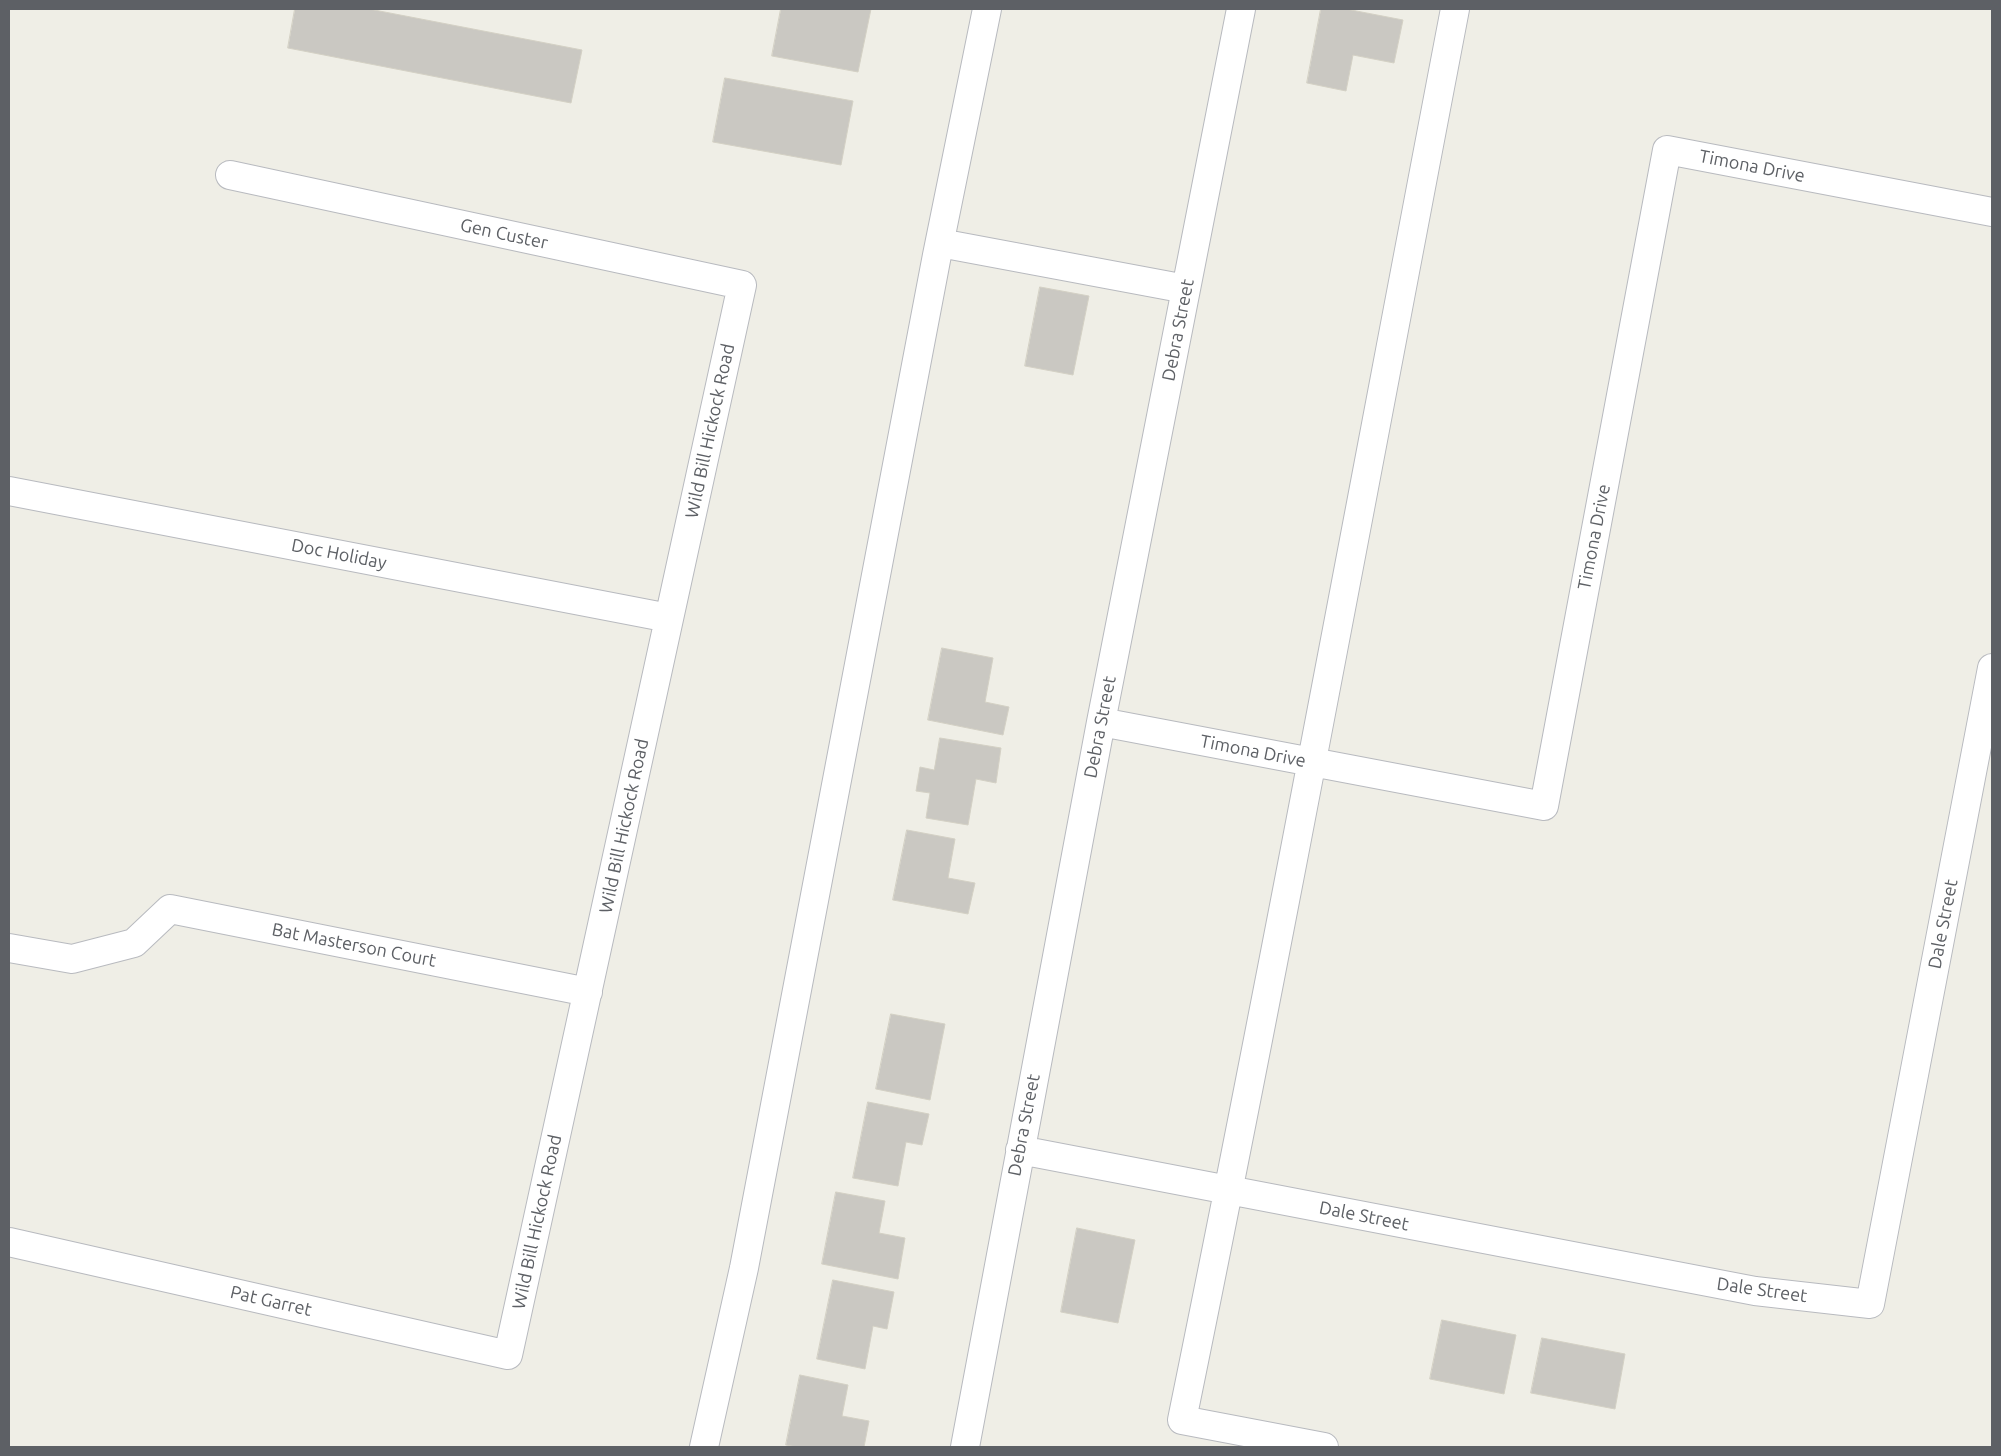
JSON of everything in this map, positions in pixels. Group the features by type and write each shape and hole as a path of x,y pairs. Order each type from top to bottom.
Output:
{"street":[{"path":"704,1447 744,1268 986,9"},
{"name":"Debra Street","path":"965,1447 1101,722 1241,9"},
{"path":"1324,1447 1182,1420 1229,1190 1312,762 1454,9"},
{"name":"Timona Drive","path":"1101,722 1544,806 1667,150 1992,212"},
{"name":"Gen Custer","path":"230,175 742,285 734,322"},
{"path":"940,243 1186,289"},
{"name":"Wild Bill Hickock Road","path":"514,1331 734,322"},
{"name":"Doc Holiday","path":"9,491 669,618"},
{"name":"Dale Street","path":"1020,1150 1755,1291 1870,1304 1992,668"},
{"name":"Bat Masterson Court","path":"9,948 72,959 134,943 170,909 588,992"},
{"name":"Pat Garret","path":"9,1242 508,1355 514,1331"}],"building":[{"path":"295,9 369,9 582,50 571,103 288,48"},
{"path":"781,9 871,9 858,72 772,56"},
{"path":"1321,9 1346,9 1403,20 1394,63 1353,55 1346,91 1307,83"},
{"path":"725,78 853,101 841,165 713,142"},
{"path":"1040,287 1089,296 1073,375 1025,366"},
{"path":"942,648 993,658 985,702 1009,707 1003,735 928,720"},
{"path":"940,738 1001,748 996,783 976,779 968,825 926,818 930,793 916,791 920,767 934,770"},
{"path":"907,830 955,839 948,878 975,883 968,914 893,900"},
{"path":"891,1014 945,1024 930,1100 876,1089"},
{"path":"868,1102 929,1114 922,1145 906,1142 898,1186 853,1178"},
{"path":"836,1192 885,1201 879,1233 905,1238 898,1279 822,1264"},
{"path":"1077,1228 1135,1240 1118,1323 1061,1312"},
{"path":"833,1280 894,1292 887,1329 873,1326 865,1369 817,1359"},
{"path":"1442,1320 1516,1335 1504,1394 1430,1379"},
{"path":"1542,1338 1625,1354 1615,1409 1531,1393"},
{"path":"800,1375 848,1385 842,1416 869,1421 864,1447 797,1447 786,1445"}]}
